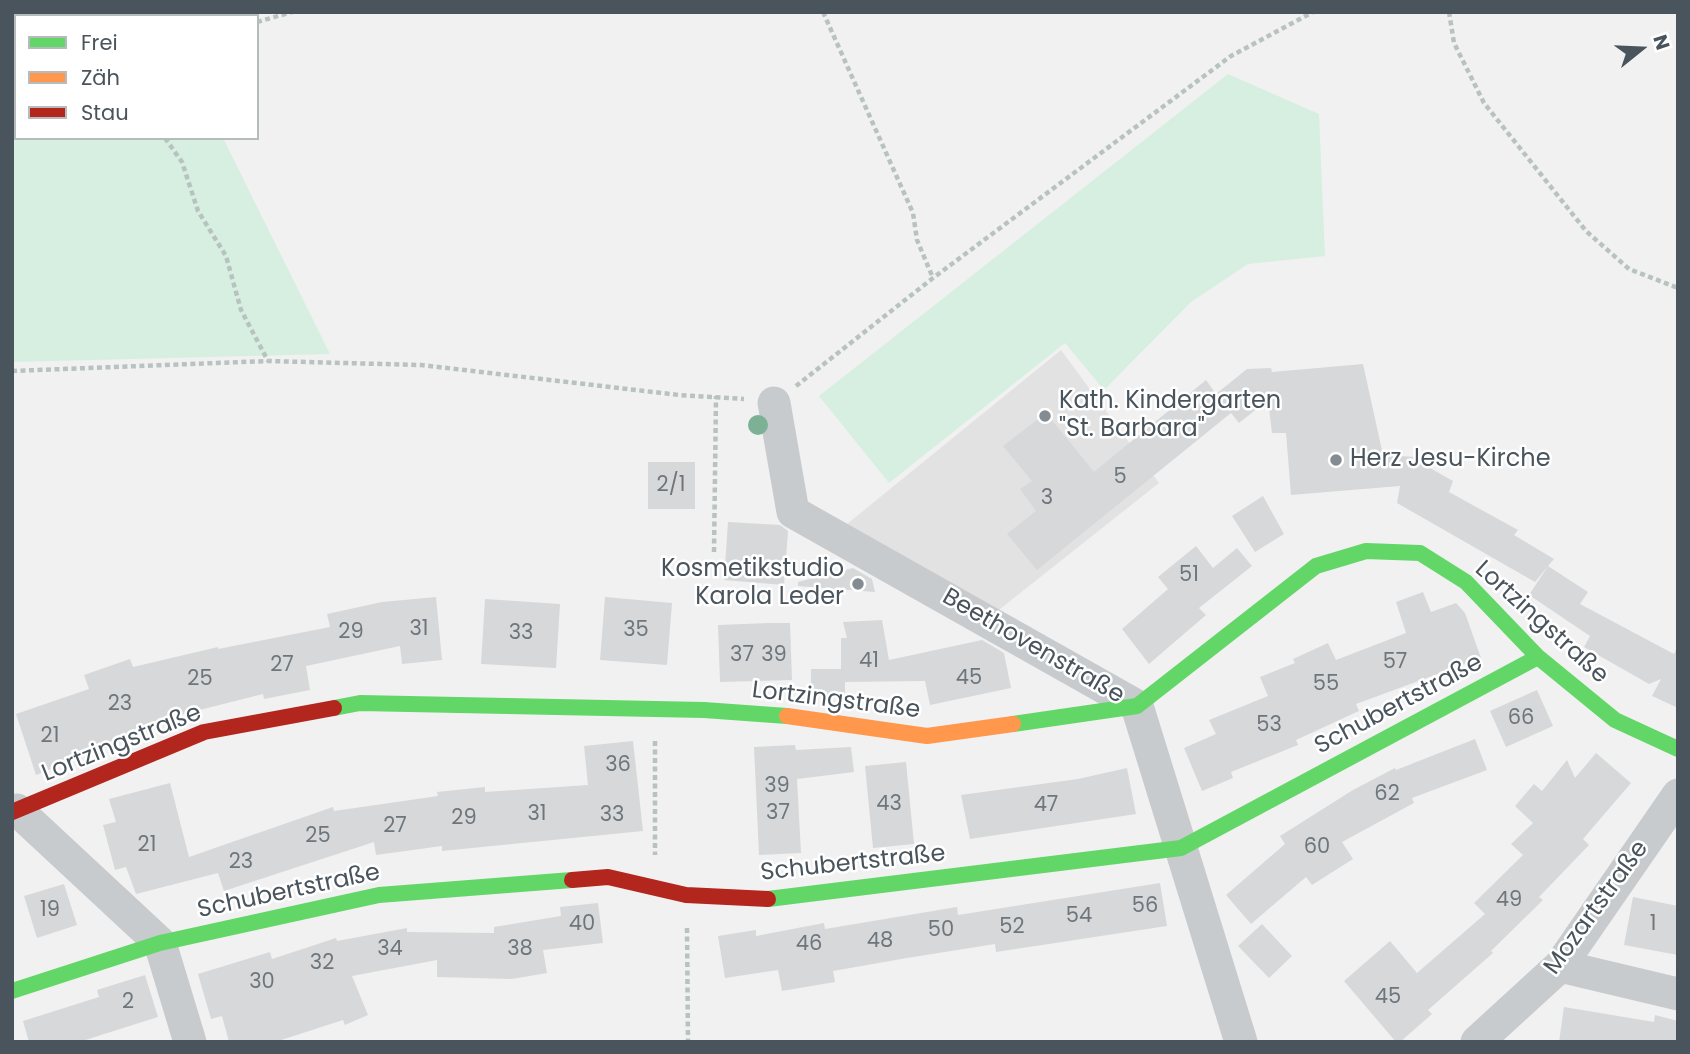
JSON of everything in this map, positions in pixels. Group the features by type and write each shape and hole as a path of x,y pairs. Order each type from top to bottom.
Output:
{"street":[{"name":"Beethovenstraße","path":"774,403 793,512 1137,706 1241,1042"},
{"name":"Lortzingstraße","path":"15,811 204,732 360,703 704,710 789,716 927,736 1137,706 1316,566 1366,551 1420,553 1466,582 1538,657 1615,720 1678,749"},
{"name":"Schubertstraße","path":"12,991 160,943 379,895 608,877 687,895 779,899 1181,848 1538,657"},
{"name":"Mozartstraße","path":"1477,1042 1560,966 1678,795"},
{"path":"15,811 160,943 190,1042"},
{"path":"1560,966 1678,994"}],"path":[{"path":"259,21 292,12"},
{"path":"823,12 913,213 917,240 933,278"},
{"path":"12,372 268,361 421,365 679,395 716,396 774,403 933,278 1231,56 1313,12"},
{"path":"1449,12 1454,43 1485,103 1586,231 1629,269 1678,288"},
{"path":"166,140 182,162 198,211 226,256 241,310 268,361"},
{"path":"714,552 716,396"},
{"path":"656,755 656,887"},
{"path":"687,895 688,1042"}],"shaded area":[{"name":"Kath. Kindergarten \"St. Barbara\"","path":"1061,350 1159,483 995,613 847,524"}],"green space":[{"path":"122,12 205,14 122,14"},
{"path":"1228,74 1319,114 1325,256 1248,264 1191,302 1104,390 1065,343 889,483 819,396"},
{"path":"12,117 14,140 224,140 330,354 13,362"}],"building":[{"path":"1363,364 1383,455 1431,458 1430,468 1453,481 1449,492 1518,530 1514,535 1554,559 1535,582 1397,503 1400,486 1291,495 1286,433 1272,433 1268,400 1239,423 1231,413 1037,570 1007,534 1036,511 1020,489 1032,481 1003,446 1046,413 1094,472 1206,380 1216,394 1247,369 1271,368 1272,372"},
{"path":"648,462 695,462 695,509 648,509"},
{"path":"1263,496 1284,534 1255,552 1232,516"},
{"path":"728,522 780,525 788,531 784,585 724,580"},
{"path":"1196,546 1213,568 1237,548 1252,566 1199,608 1206,615 1149,664 1122,629 1168,589 1158,577"},
{"path":"1548,566 1588,592 1580,604 1674,654 1678,646 1678,708 1652,696 1661,679 1649,684 1584,647 1590,636 1529,595"},
{"path":"853,568 872,579 875,592 798,586 798,582"},
{"path":"1423,592 1431,612 1456,603 1465,613 1481,658 1356,704 1359,711 1296,740 1298,745 1231,772 1233,778 1202,791 1184,748 1216,734 1209,720 1268,696 1260,677 1295,663 1293,659 1328,643 1336,660 1406,633 1396,602"},
{"path":"436,597 442,660 402,664 400,646 306,666 310,690 264,699 263,694 152,722 154,729 36,775 16,714 89,689 84,675 130,659 133,667 218,647 330,627 327,614 382,602"},
{"path":"605,597 672,603 667,665 600,660"},
{"path":"485,599 560,604 556,668 481,664"},
{"path":"882,620 889,660 982,640 1004,653 1011,688 930,705 925,681 845,682 845,696 811,696 811,669 841,669 841,638 847,638 843,622"},
{"path":"790,623 792,680 720,682 718,625"},
{"path":"1537,690 1553,726 1506,747 1490,711"},
{"path":"1475,739 1487,770 1412,798 1414,803 1342,842 1353,859 1312,885 1306,877 1251,924 1226,895 1285,844 1280,836 1353,790 1395,768 1396,770"},
{"path":"633,741 643,831 442,851 442,846 376,855 374,842 224,891 218,873 136,894 126,867 115,870 103,825 116,822 109,799 170,783 189,857 333,807 334,811 438,796 437,792 485,787 485,792 588,785 584,746"},
{"path":"795,745 796,750 851,747 854,772 797,779 801,853 759,855 754,747"},
{"path":"1596,753 1631,783 1583,839 1589,845 1539,897 1543,900 1491,951 1493,953 1428,1010 1432,1014 1400,1042 1396,1042 1344,981 1390,941 1417,973 1485,914 1474,903 1523,855 1511,844 1533,823 1515,806 1534,784 1542,791 1567,760 1575,778"},
{"path":"906,762 914,844 873,848 865,766"},
{"path":"1127,768 1136,814 970,839 961,795 1078,779"},
{"path":"1160,883 1167,926 996,952 995,944 907,958 833,971 835,982 782,991 778,970 725,978 718,936 756,930 756,936 824,923 825,929 957,907 958,915"},
{"path":"64,884 77,925 37,938 24,896"},
{"path":"1633,897 1678,906 1678,955 1624,945"},
{"path":"598,903 603,943 543,950 547,973 512,979 437,977 437,960 352,976 368,1015 345,1025 343,1020 275,1042 229,1042 222,1016 211,1019 198,974 270,952 272,959 336,938 337,941 407,928 407,932 494,933 494,927 561,916 560,907"},
{"path":"1262,924 1292,956 1269,978 1238,946"},
{"path":"145,975 158,1017 79,1042 29,1042 23,1021 99,997 97,990"},
{"path":"1564,1007 1654,1022 1655,1015 1678,1021 1678,1042 1559,1042"}],"traffic: fast":[{"path":"1013,724 1137,706 1316,566 1366,551 1420,553 1466,582 1538,657 1615,720 1678,749"},
{"path":"768,899 1181,848 1538,657"},
{"path":"334,708 360,703 704,710 787,716"},
{"path":"12,991 160,943 379,895 572,880"}],"traffic: slow":[{"path":"787,716 927,736 1013,724"}],"traffic: jam":[{"path":"12,812 204,732 334,708"},
{"path":"572,880 608,877 686,895 768,899"}],"place":[{"name":"Kath. Kindergarten \"St. Barbara\"","path":"1045,416"},
{"name":"Herz Jesu-Kirche","path":"1336,460"},
{"name":"Kosmetikstudio Karola Leder","path":"858,584"}]}
